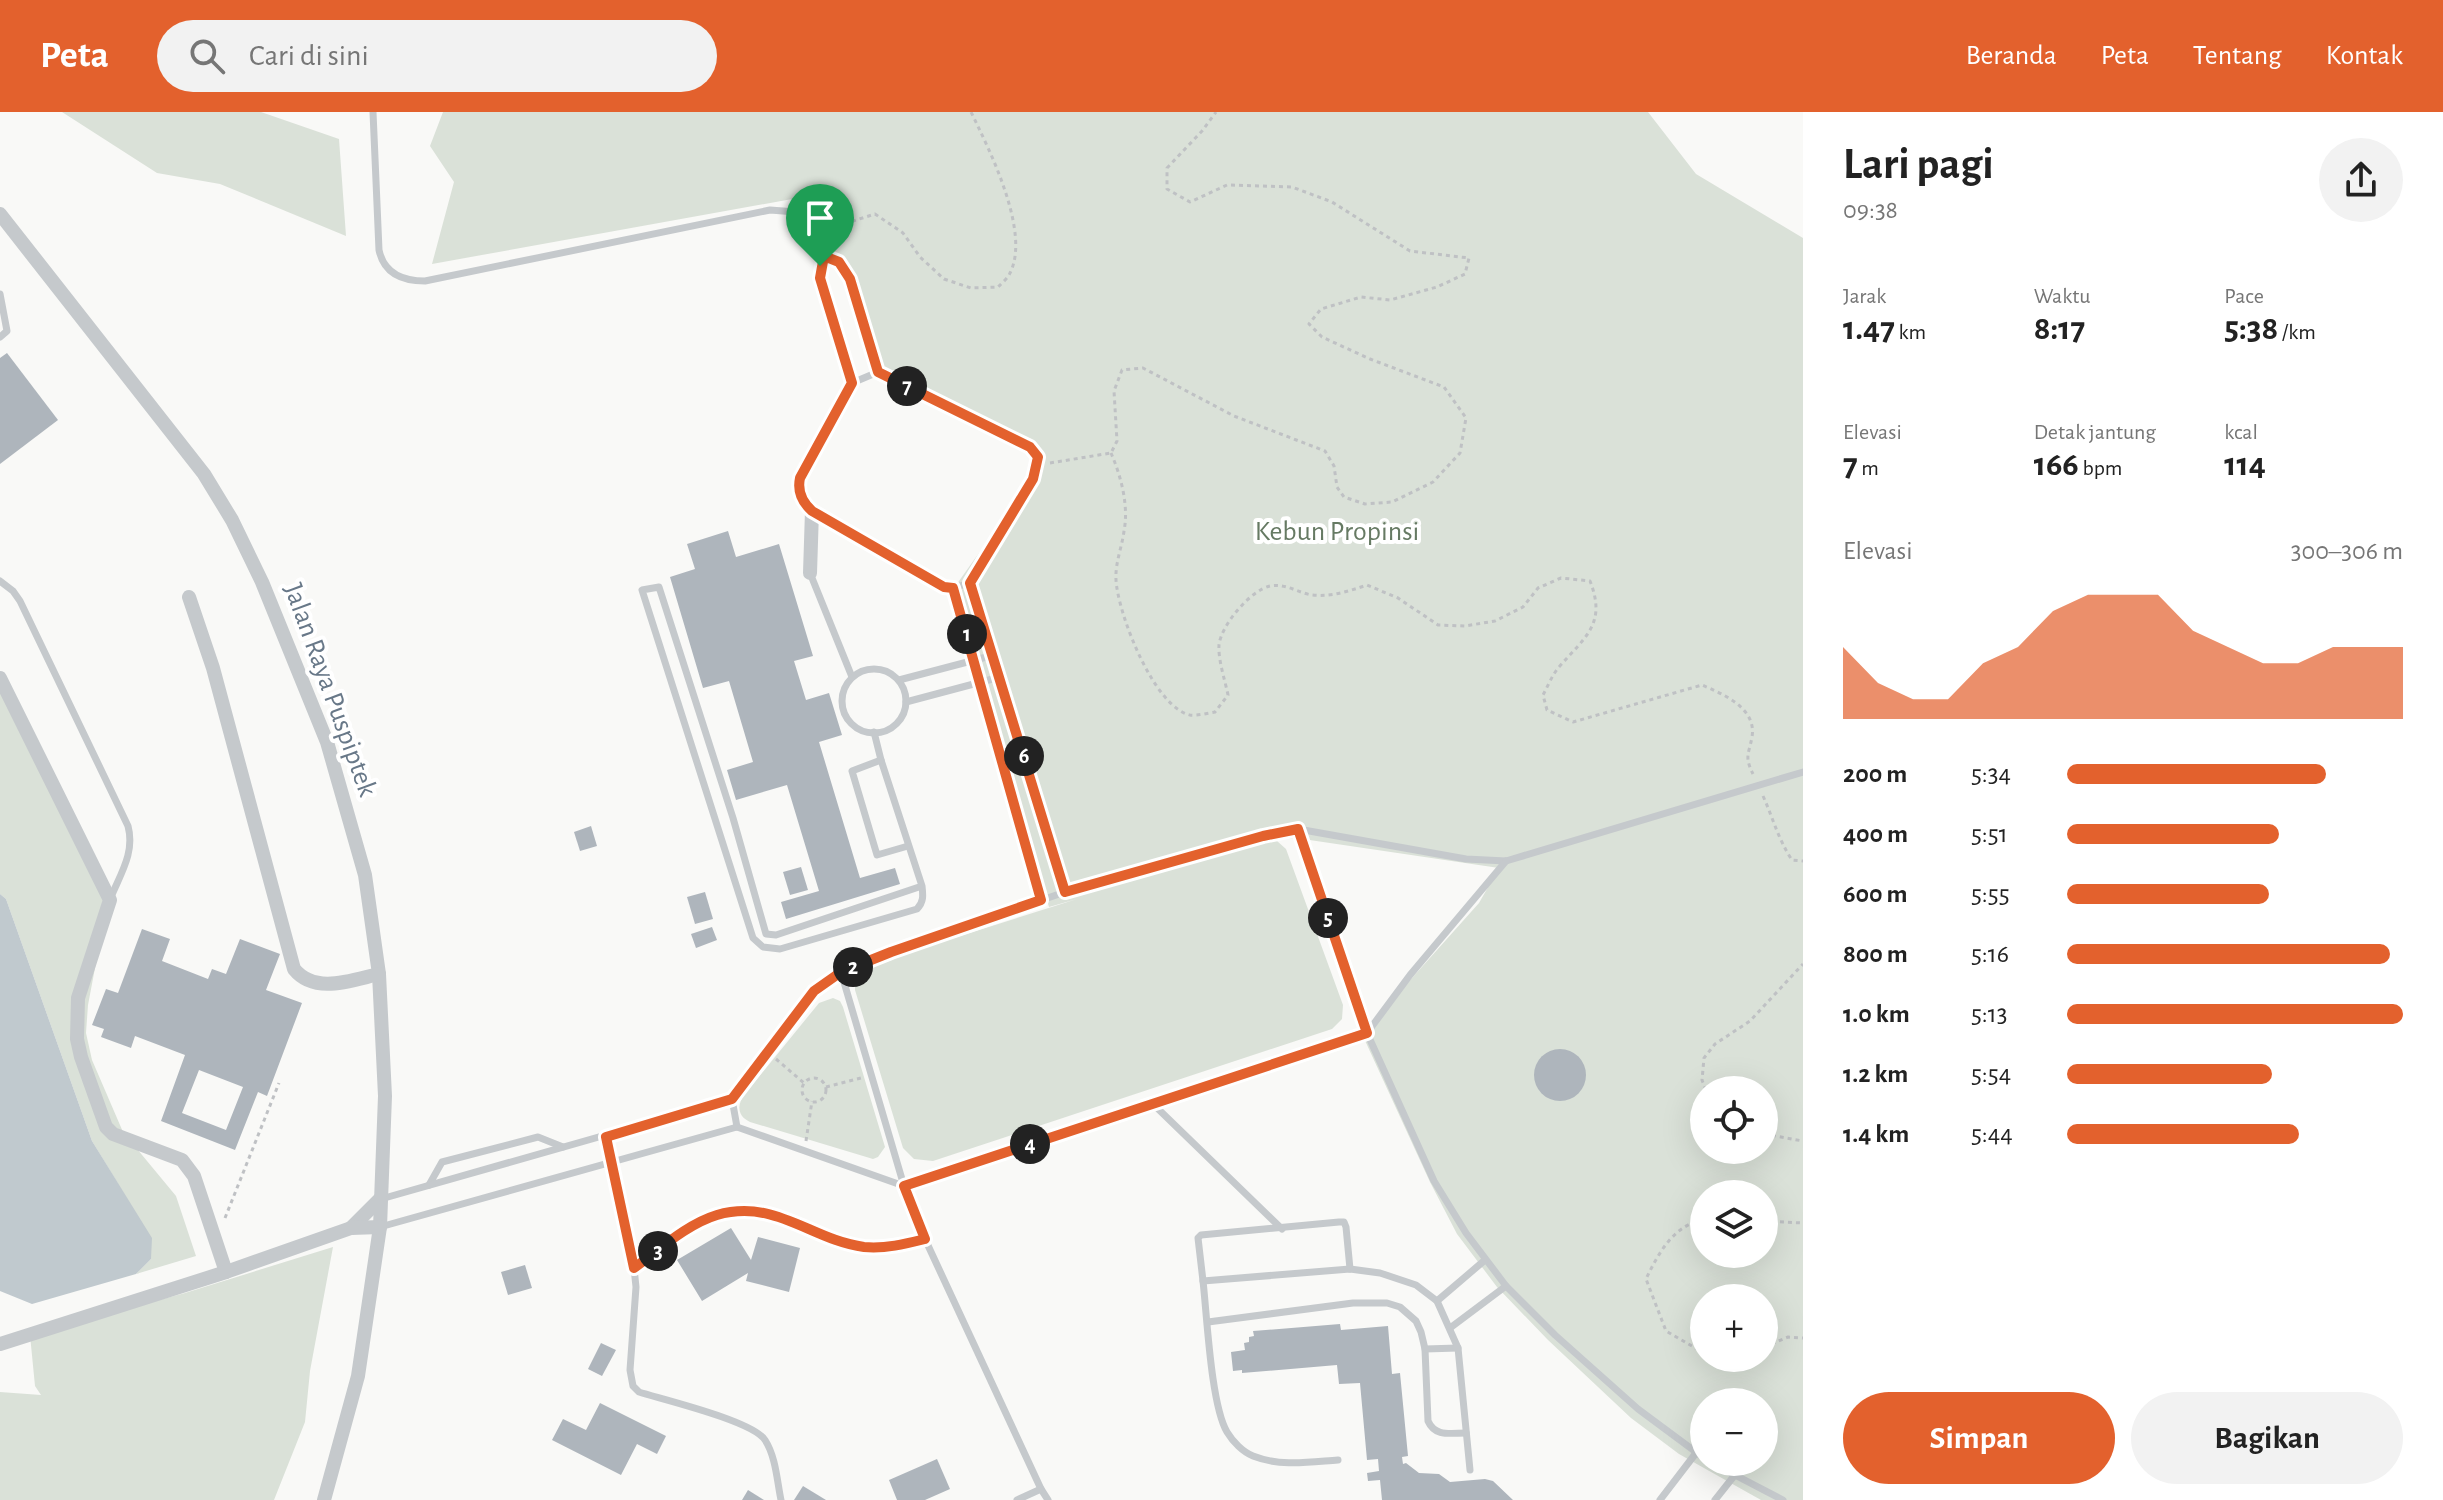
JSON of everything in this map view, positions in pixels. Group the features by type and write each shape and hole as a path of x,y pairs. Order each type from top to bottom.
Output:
{"street":[{"name":"Jalan Raya Puspiptek","path":"0,214 204,474 232,520 284,634 334,763 365,875 379,974 385,1096 380,1227 358,1376 324,1500"},
{"path":"810,573 812,511"},
{"path":"189,597 213,668 294,969 310,982 329,985 379,974"},
{"path":"0,678 110,900 78,998 77,1039 106,1127 119,1138 171,1156 188,1166 226,1272"},
{"path":"351,1228 380,1199"},
{"path":"0,1344 226,1272 351,1228 380,1227"}],"lane":[{"path":"373,112 379,250 385,266 400,278 425,281 770,210 796,212 815,227 823,253 820,278 852,383"},
{"path":"823,253 839,262 850,279 878,372 1030,447 1038,457 1033,479 970,583 944,587 812,511 801,497 800,478 852,383 878,372"},
{"path":"0,294 7,331 0,337"},
{"path":"810,573 852,677"},
{"path":"0,581 20,601 128,826 132,839 130,853 110,900"},
{"path":"970,583 1065,892"},
{"path":"874,732 922,886 923,898 917,909 780,949 763,947 753,938 642,592 657,586 733,818 763,931 769,936 776,935 922,886"},
{"path":"953,588 1041,900"},
{"path":"654,629 670,624"},
{"path":"899,680 994,655"},
{"path":"874,668 899,680 905,691 905,712 893,727 874,732 857,727 845,714 842,696 852,677 874,668"},
{"path":"906,702 1000,677"},
{"path":"671,683 687,678"},
{"path":"686,733 702,728"},
{"path":"881,760 852,771 877,855 908,846"},
{"path":"700,773 717,769"},
{"path":"380,1199 732,1099 814,991 841,972 1065,892 1298,829 1466,859 1506,861 1803,772"},
{"path":"715,823 733,818"},
{"path":"1298,829 1367,1033 1434,1181 1485,1260 1506,1286 1555,1335 1638,1409 1690,1448"},
{"path":"380,1227 737,1127 904,1186 1367,1033 1410,975 1506,861"},
{"path":"776,935 780,949"},
{"path":"841,972 904,1186 925,1239 1048,1500"},
{"path":"732,1099 737,1127"},
{"path":"1153,1104 1282,1229"},
{"path":"429,1185 442,1162 538,1137 563,1147"},
{"path":"606,1137 634,1268 636,1287 630,1370 633,1386 639,1392 732,1421 761,1435 770,1450 781,1500"},
{"path":"634,1268 692,1227 715,1215 741,1210 783,1217 831,1238 864,1247 896,1247 925,1239"},
{"path":"1338,1460 1283,1464 1251,1456 1240,1449 1227,1433 1218,1405 1198,1238 1201,1235 1344,1222 1350,1269"},
{"path":"1437,1301 1485,1260"},
{"path":"1203,1281 1350,1269 1380,1273 1416,1285 1437,1301 1458,1348 1470,1470"},
{"path":"1450,1328 1506,1286"},
{"path":"1208,1322 1353,1303 1387,1303 1400,1307 1416,1321 1425,1349 1431,1429 1437,1433 1466,1433"},
{"path":"1425,1349 1458,1348"},
{"path":"1660,1500 1690,1461"},
{"path":"1715,1500 1734,1476 1783,1500"},
{"path":"1017,1500 1041,1489"}],"path":[{"path":"823,253 844,238 853,221 875,214 903,233 920,257 944,279 971,288 998,287 1011,273 1015,253 1013,223 1009,199 971,112"},
{"path":"1038,465 1111,453 1117,441 1114,391 1122,370 1143,368 1234,416 1325,451 1334,466 1337,487 1344,497 1365,504 1392,502 1433,482 1460,453 1466,418 1444,387 1322,337 1309,324 1321,309 1361,297 1390,300 1437,287 1465,274 1469,258 1410,251 1332,202 1292,187 1227,185 1190,202 1167,189 1167,168 1216,112"},
{"path":"1111,453 1118,468 1124,498 1125,527 1116,578 1120,606 1130,638 1165,700 1190,715 1215,712 1228,695 1219,646 1223,632 1252,593 1271,585 1292,587 1309,595 1337,595 1367,585 1398,598 1438,625 1465,626 1495,621 1523,607 1538,588 1561,578 1590,581 1596,596 1598,615 1577,649 1556,670 1543,695 1547,710 1573,722 1702,685 1732,698 1750,718 1752,737 1747,747 1748,764 1772,815 1778,840 1792,860 1803,861"},
{"path":"1702,1076 1704,1058 1715,1044 1750,1021 1803,964"},
{"path":"767,1051 804,1083"},
{"path":"826,1087 872,1075"},
{"path":"804,1083 816,1078 826,1087"},
{"path":"213,1233 221,1225 231,1205 279,1083"},
{"path":"804,1083 803,1094 812,1101"},
{"path":"812,1101 823,1098 826,1087"},
{"path":"804,1151 812,1101"},
{"path":"1778,1137 1803,1141"},
{"path":"1778,1222 1803,1223"},
{"path":"1690,1225 1662,1246 1646,1279 1666,1331 1690,1345"},
{"path":"1778,1341 1788,1337 1803,1338"}],"green space":[{"path":"62,112 261,112 339,139 346,236 220,184 157,173"},
{"name":"Kebun Propinsi","path":"443,112 1648,112 1696,174 1803,238 1803,1500 1761,1500 1718,1476 1778,1476 1778,1388 1690,1388 1690,1460 1679,1454 1631,1418 1497,1287 1457,1234 1430,1182 1362,1034 1479,903 1499,868 1296,838 1269,840 1277,841 1286,849 1343,1005 1342,1019 1332,1029 933,1161 914,1159 903,1148 855,990 855,976 865,966 1077,899 1049,907 954,588 1036,473 1036,457 878,372 850,279 839,262 823,251 814,195 432,264 454,182 430,146"},
{"path":"0,674 109,894 88,1005 86,1033 92,1060 123,1132 176,1196 196,1256 136,1274 151,1259 151,1238 92,1141 6,899 0,894"},
{"path":"833,998 840,1001 843,1007 885,1147 873,1159 750,1122 740,1110 744,1095 819,1003"},
{"path":"333,1247 310,1371 305,1422 274,1500 0,1500 0,1392 41,1395 35,1386 30,1335 185,1293"}],"shaded area":[{"path":"0,894 6,899 92,1141 152,1238 151,1259 136,1274 32,1304 0,1291"}],"building":[{"path":"7,353 58,420 0,464 0,358"},
{"path":"728,531 736,557 779,544 813,656 794,661 806,700 829,693 842,735 819,742 860,878 895,868 900,884 786,919 781,902 819,891 787,785 736,800 727,770 753,762 729,681 703,688 670,577 695,569 687,544"},
{"path":"591,826 597,846 580,851 574,832"},
{"path":"801,867 808,890 790,895 783,872"},
{"path":"705,892 713,919 695,924 687,897"},
{"path":"712,927 717,940 696,948 691,934"},
{"path":"142,929 170,939 162,961 208,979 212,969 226,974 240,939 280,954 266,990 302,1003 267,1096 258,1092 235,1150 161,1121 185,1055 135,1036 131,1048 101,1037 104,1029 92,1025 106,989 118,993","holes":["199,1070 243,1087 226,1130 182,1113"]},
{"path":"1560,1049 1579,1056 1586,1075 1579,1094 1560,1101 1541,1094 1534,1075 1541,1056"},
{"path":"731,1228 751,1260 758,1237 800,1248 789,1292 746,1281 748,1273 702,1301 677,1260"},
{"path":"525,1265 532,1288 508,1295 501,1272"},
{"path":"1340,1324 1341,1330 1388,1326 1392,1374 1400,1373 1408,1456 1402,1457 1403,1464 1419,1473 1439,1474 1450,1482 1493,1481 1513,1500 1382,1500 1380,1480 1368,1481 1367,1473 1379,1471 1378,1459 1367,1460 1360,1383 1339,1384 1337,1365 1242,1373 1242,1370 1233,1371 1231,1352 1245,1350 1244,1343 1254,1336 1253,1331"},
{"path":"601,1343 616,1350 602,1376 588,1369"},
{"path":"600,1403 666,1436 657,1454 637,1444 621,1475 552,1440 563,1419 586,1430"},
{"path":"937,1459 950,1489 925,1500 897,1500 889,1480"},
{"path":"803,1486 826,1500 794,1500"},
{"path":"748,1490 764,1500 742,1500"}],"route":[{"path":"824,256 839,262 850,279 878,372 1030,447 1037,454 1038,465 1033,479 970,583 1065,892 1298,829 1367,1033 904,1186 925,1239 896,1247 864,1247 831,1238 783,1217 741,1210 715,1215 692,1227 634,1268 606,1137 732,1099 814,991 841,972 1041,900 953,588 944,587 812,511 799,492 800,478 852,383 822,287 820,266 824,256"}]}
